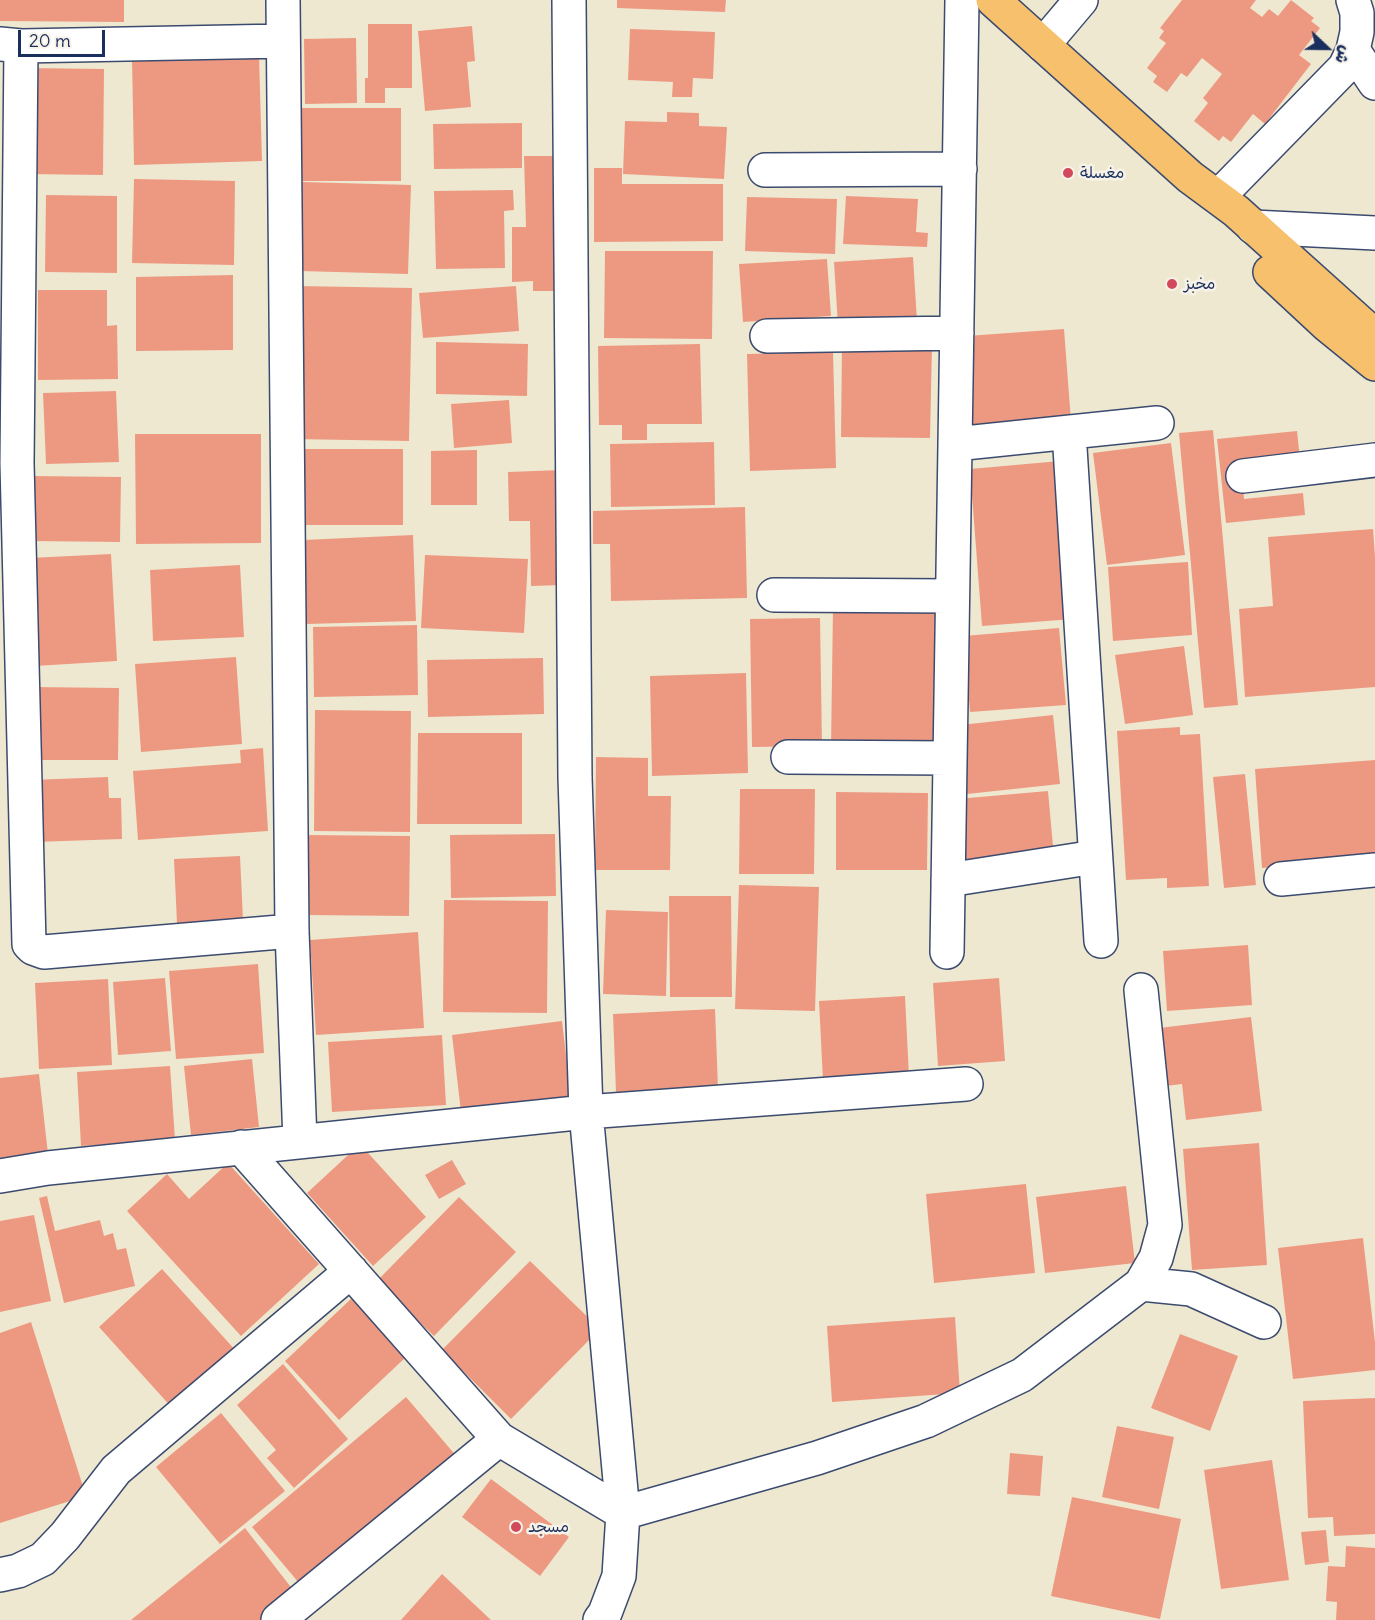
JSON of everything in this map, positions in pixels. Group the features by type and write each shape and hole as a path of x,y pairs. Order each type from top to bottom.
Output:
{"main road":[{"path":"993,0 1190,177 1253,226 1375,336"},
{"path":"1190,177 1215,215 1244,249 1328,326 1375,364"}],"street":[{"path":"283,0 292,931 300,1141"},
{"path":"569,0 575,777 586,1112 623,1514 619,1576 605,1613 600,1620"},
{"path":"947,952 962,0"},
{"path":"1043,45 1081,0"},
{"path":"1218,197 1345,67 1353,50 1357,32 1357,13 1353,0"},
{"path":"283,41 11,45 17,463 29,944 44,952 292,931"},
{"path":"1353,50 1375,83"},
{"path":"765,170 960,169"},
{"path":"1253,226 1375,233"},
{"path":"766,336 957,333"},
{"path":"955,444 1157,423"},
{"path":"1069,432 1101,941"},
{"path":"1243,476 1375,460"},
{"path":"774,595 952,597"},
{"path":"788,758 950,758"},
{"path":"948,880 1095,857"},
{"path":"1281,879 1375,870"},
{"path":"241,1147 499,1439 623,1514 817,1458 926,1421 1022,1375 1141,1284 1156,1258 1165,1225 1141,990"},
{"path":"0,1176 48,1168 586,1112 966,1084"},
{"path":"0,1575 43,1559 65,1536 116,1470 351,1271"},
{"path":"1141,1284 1191,1289 1264,1322"},
{"path":"278,1620 499,1439"}],"building":[{"path":"0,0 124,0 124,22 0,21"},
{"path":"617,0 726,0 725,12 617,8"},
{"path":"1182,0 1256,0 1250,8 1262,17 1269,9 1278,16 1291,0 1314,18 1311,21 1320,28 1299,55 1311,64 1265,124 1253,114 1231,142 1223,136 1219,141 1194,121 1208,103 1203,98 1222,74 1202,58 1187,77 1181,73 1167,92 1153,82 1157,76 1147,68 1166,43 1159,38 1164,31 1160,28"},
{"path":"368,24 412,24 412,88 385,88 385,103 365,103 365,78 368,78"},
{"path":"472,26 475,61 467,62 471,107 425,111 418,31"},
{"path":"630,29 715,32 713,79 693,78 692,97 672,97 673,82 628,80"},
{"path":"356,38 357,103 305,104 304,39"},
{"path":"259,55 262,161 134,165 132,59"},
{"path":"26,68 104,69 103,175 25,174"},
{"path":"296,108 401,108 401,181 296,181"},
{"path":"667,112 699,113 699,126 727,127 724,179 623,174 625,121 667,122"},
{"path":"522,123 522,168 434,169 433,124"},
{"path":"524,156 555,156 556,291 533,291 533,281 512,282 512,227 526,227"},
{"path":"594,168 622,168 622,184 723,184 723,241 594,242"},
{"path":"134,179 235,181 234,265 132,263"},
{"path":"302,182 411,185 408,274 300,271"},
{"path":"513,190 514,210 504,211 505,268 436,269 434,191"},
{"path":"46,195 117,196 117,273 45,272"},
{"path":"846,196 918,199 916,232 928,233 927,247 843,244"},
{"path":"747,197 837,199 835,254 745,251"},
{"path":"605,251 713,251 712,339 604,338"},
{"path":"913,257 917,321 838,326 834,262"},
{"path":"827,259 831,316 743,322 739,264"},
{"path":"233,275 233,350 136,351 136,277"},
{"path":"296,286 412,288 409,441 293,439"},
{"path":"516,286 519,331 423,338 419,293"},
{"path":"38,290 107,290 107,326 117,325 118,379 38,380"},
{"path":"1064,329 1071,421 973,428 967,336"},
{"path":"436,342 528,344 527,396 436,394"},
{"path":"700,344 702,424 647,424 647,440 622,440 622,425 599,425 598,346"},
{"path":"842,344 932,345 930,438 841,437"},
{"path":"833,352 836,468 750,471 747,354"},
{"path":"116,391 119,462 46,464 43,393"},
{"path":"509,400 512,443 454,448 451,404"},
{"path":"1213,430 1238,705 1204,708 1179,433"},
{"path":"1297,431 1300,459 1241,465 1244,499 1303,493 1305,515 1226,523 1217,439"},
{"path":"135,434 261,434 261,543 136,544"},
{"path":"714,442 715,505 611,507 610,444"},
{"path":"1171,443 1185,555 1107,565 1093,453"},
{"path":"299,449 403,449 403,525 300,525"},
{"path":"477,450 477,505 431,505 431,451"},
{"path":"1060,461 1073,619 982,626 970,469"},
{"path":"561,470 564,585 531,586 530,521 509,521 508,472"},
{"path":"31,476 121,477 120,542 30,541"},
{"path":"745,507 747,598 611,601 610,544 593,544 593,511"},
{"path":"1373,529 1375,687 1245,697 1239,609 1273,606 1268,537"},
{"path":"413,535 416,621 306,624 303,540"},
{"path":"111,554 117,661 35,666 29,558"},
{"path":"425,555 528,559 524,633 421,628"},
{"path":"1188,562 1192,635 1113,641 1108,567"},
{"path":"240,565 244,637 153,641 150,570"},
{"path":"833,607 935,609 933,749 831,748"},
{"path":"820,618 822,746 752,747 750,619"},
{"path":"417,625 418,695 314,697 313,627"},
{"path":"1059,628 1066,705 970,712 964,636"},
{"path":"1184,646 1193,715 1125,724 1115,655"},
{"path":"236,657 242,744 141,752 135,664"},
{"path":"543,658 544,714 428,717 427,660"},
{"path":"746,673 748,773 652,776 650,676"},
{"path":"32,687 119,688 118,760 32,760"},
{"path":"315,710 411,711 410,832 314,831"},
{"path":"1053,715 1060,784 958,795 951,726"},
{"path":"1180,727 1180,735 1200,734 1209,886 1167,888 1167,878 1126,880 1117,731"},
{"path":"418,733 522,733 522,824 417,824"},
{"path":"263,748 268,831 138,840 133,771 241,763 240,750"},
{"path":"596,757 648,758 648,796 671,796 670,870 595,870"},
{"path":"1375,760 1375,860 1262,868 1255,769"},
{"path":"1245,774 1256,885 1224,888 1213,777"},
{"path":"108,777 109,798 121,798 122,839 34,842 31,780"},
{"path":"740,789 815,789 814,874 739,874"},
{"path":"1048,791 1054,857 963,866 957,799"},
{"path":"836,792 928,793 927,870 836,870"},
{"path":"555,834 556,896 451,898 450,835"},
{"path":"308,835 410,836 409,916 307,915"},
{"path":"240,856 243,920 177,923 174,859"},
{"path":"739,885 819,887 815,1011 735,1009"},
{"path":"669,896 731,896 732,997 670,997"},
{"path":"444,900 548,901 547,1013 443,1012"},
{"path":"606,910 668,912 666,996 603,994"},
{"path":"418,932 424,1028 316,1035 310,940"},
{"path":"1248,945 1252,1005 1167,1011 1163,951"},
{"path":"258,964 264,1053 176,1059 169,971"},
{"path":"165,978 171,1051 118,1055 113,982"},
{"path":"999,978 1005,1061 938,1066 933,983"},
{"path":"108,979 112,1065 39,1069 35,983"},
{"path":"905,996 909,1077 823,1081 819,1001"},
{"path":"715,1009 718,1088 616,1092 613,1014"},
{"path":"1251,1017 1262,1111 1186,1120 1182,1084 1166,1086 1159,1028"},
{"path":"562,1021 571,1098 461,1112 452,1035"},
{"path":"442,1035 446,1105 332,1112 328,1042"},
{"path":"252,1059 259,1127 191,1135 184,1066"},
{"path":"170,1066 175,1140 81,1146 77,1072"},
{"path":"39,1074 48,1154 0,1159 0,1078"},
{"path":"1259,1143 1267,1265 1192,1270 1183,1149"},
{"path":"360,1144 426,1217 373,1266 307,1193"},
{"path":"452,1160 466,1184 439,1199 425,1175"},
{"path":"228,1163 319,1264 241,1336 127,1211 167,1174 189,1199"},
{"path":"1026,1184 1035,1273 934,1283 926,1194"},
{"path":"1126,1186 1135,1263 1045,1273 1036,1197"},
{"path":"47,1196 55,1231 100,1220 104,1236 113,1233 117,1250 126,1248 135,1286 64,1303 39,1198"},
{"path":"459,1197 516,1252 434,1336 377,1281"},
{"path":"34,1215 51,1301 0,1312 0,1221"},
{"path":"1363,1238 1375,1342 1375,1370 1293,1379 1278,1248"},
{"path":"530,1261 600,1329 511,1419 442,1350"},
{"path":"162,1269 237,1352 174,1410 99,1327"},
{"path":"352,1298 406,1357 339,1420 285,1361"},
{"path":"955,1317 960,1393 832,1402 827,1326"},
{"path":"31,1322 86,1496 0,1523 0,1333"},
{"path":"1180,1334 1238,1356 1210,1431 1151,1408"},
{"path":"283,1364 348,1439 294,1488 267,1458 276,1450 237,1405"},
{"path":"406,1397 458,1458 304,1589 252,1527"},
{"path":"1375,1398 1375,1534 1334,1536 1333,1517 1308,1518 1303,1401"},
{"path":"221,1413 285,1491 220,1544 156,1467"},
{"path":"1117,1426 1174,1437 1159,1509 1102,1497"},
{"path":"1010,1453 1043,1456 1040,1496 1007,1494"},
{"path":"1272,1460 1289,1580 1221,1589 1204,1470"},
{"name":"مسجد","path":"491,1479 569,1537 540,1576 462,1517"},
{"path":"1072,1497 1181,1519 1160,1619 1051,1596"},
{"path":"245,1528 297,1595 266,1620 131,1620"},
{"path":"1326,1530 1329,1562 1305,1565 1301,1532"},
{"path":"1346,1546 1375,1548 1375,1620 1336,1620 1337,1602 1326,1601 1328,1566 1345,1567"},
{"path":"442,1574 491,1620 401,1620"}],"place":[{"name":"مغسلة","path":"1068,173"},
{"name":"مخبز","path":"1172,284"},
{"name":"مسجد","path":"516,1527"}]}
